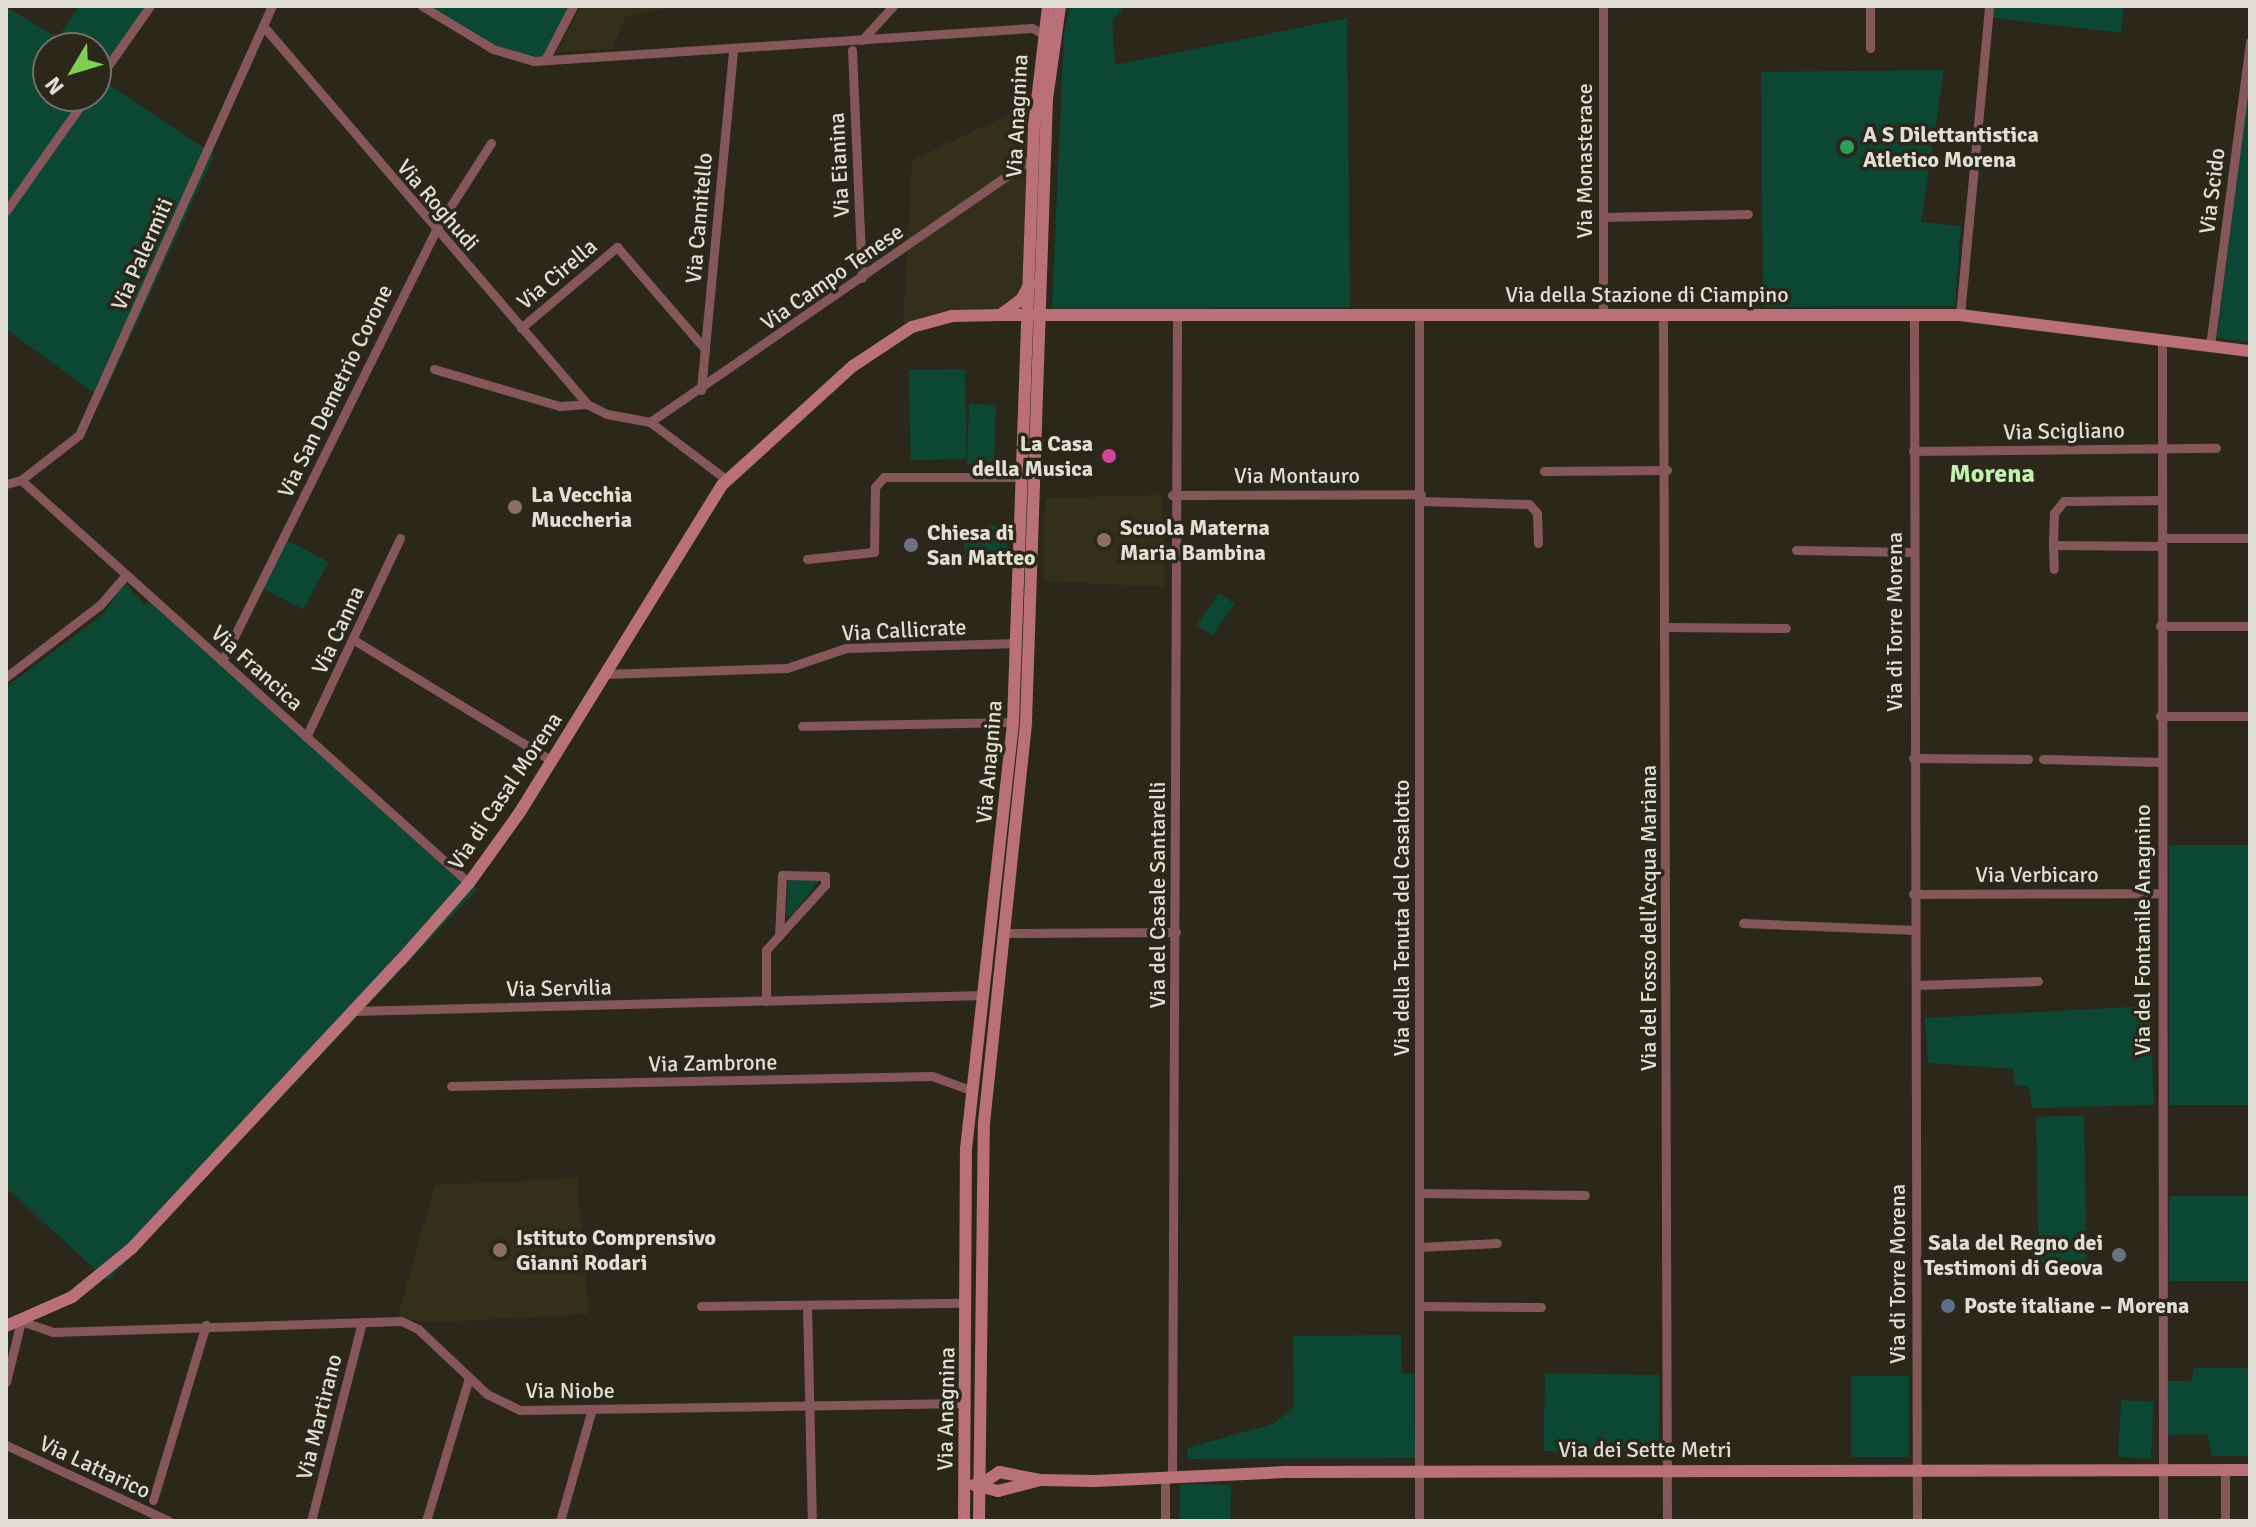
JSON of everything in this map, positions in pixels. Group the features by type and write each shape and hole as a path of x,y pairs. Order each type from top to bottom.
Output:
{"main road":[{"name":"Via Anagnina","path":"964,1521 965,1198 973,1091 1013,722 1029,336 1036,317 1031,281 1033,158 1043,29 1048,6"},
{"name":"Via Anagnina","path":"979,1521 986,1101 1026,721 1036,317 1053,44 1060,6"},
{"path":"1029,336 1000,315 1021,300 1031,281"},
{"name":"Via di Casal Morena","path":"6,1326 78,1293 132,1248 469,883 552,761 727,480 775,432 891,338 929,321 1000,315 1036,317"},
{"name":"Via della Stazione di Ciampino","path":"1036,317 1960,315 2250,351"},
{"name":"Via dei Sette Metri","path":"980,1485 998,1491 1041,1480 1666,1470 2250,1470"},
{"name":"Via dei Sette Metri","path":"980,1485 999,1472 1041,1480"},
{"path":"965,1485 980,1485"}],"street":[{"path":"112,60 150,6"},
{"name":"Via Palermiti","path":"6,484 21,480 79,435 265,28 272,6"},
{"path":"422,6 507,55 545,60 1043,29 1053,44"},
{"path":"545,60 573,6"},
{"path":"862,40 893,6"},
{"name":"Via Monasterace","path":"1603,6 1603,316"},
{"path":"1870,6 1870,48"},
{"path":"1960,315 1989,6"},
{"name":"Via Roghudi","path":"265,28 587,404 607,414 650,422 727,480"},
{"name":"Via Scido","path":"2210,346 2250,42"},
{"name":"Via Cannitello","path":"701,390 733,49"},
{"name":"Via Eianina","path":"852,50 862,278"},
{"path":"6,211 76,112"},
{"name":"Via San Demetrio Corone","path":"222,661 436,229 491,143"},
{"name":"Via Campo Tenese","path":"650,422 701,390 1033,158"},
{"path":"1603,217 1748,214"},
{"name":"Via Cirella","path":"521,328 617,247 705,349"},
{"name":"Via del Casale Santarelli","path":"1165,1521 1169,1476 1176,932 1172,495 1177,315"},
{"name":"Via della Tenuta del Casalotto","path":"1419,315 1419,1521"},
{"name":"Via di Torre Morena","path":"1914,315 1913,894 1917,985 1917,1521"},
{"name":"Via del Fosso dell'Acqua Mariana","path":"1663,316 1668,627 1667,1521"},
{"name":"Via del Fontanile Anagnino","path":"2162,340 2159,448 2162,542 2163,1521"},
{"name":"Via Roghudi","path":"434,369 560,406 587,404"},
{"name":"Via Scigliano","path":"1913,451 2216,448"},
{"path":"1544,471 1667,470"},
{"path":"807,559 874,552 875,487 884,477 1024,477"},
{"name":"Via Francica","path":"21,480 469,883"},
{"name":"Via Montauro","path":"1172,495 1421,498 1529,504 1537,513 1538,543"},
{"path":"2054,569 2054,513 2064,501 2161,500"},
{"name":"Via Canna","path":"306,737 400,538"},
{"path":"2053,545 2250,538"},
{"path":"1796,550 1913,552"},
{"path":"6,677 100,605 126,575"},
{"path":"2160,626 2250,626"},
{"path":"1668,627 1786,628"},
{"path":"354,640 552,761"},
{"name":"Via Callicrate","path":"604,674 789,668 851,647 1017,643"},
{"path":"2160,716 2250,716"},
{"path":"802,726 1013,722"},
{"path":"1913,758 2028,759"},
{"path":"2043,759 2161,762"},
{"path":"766,1001 766,950 779,936 825,885 825,876 782,875 779,936"},
{"name":"Via Verbicaro","path":"1913,894 2161,893"},
{"path":"1743,923 1915,930"},
{"path":"1005,933 1176,932"},
{"path":"1917,985 2038,981"},
{"name":"Via Servilia","path":"353,1011 984,995"},
{"name":"Via Zambrone","path":"451,1086 932,1076 973,1091"},
{"path":"1419,1193 1585,1195"},
{"path":"965,1198 985,1205"},
{"path":"1419,1247 1497,1243"},
{"path":"701,1306 965,1303"},
{"path":"807,1305 812,1521"},
{"path":"1419,1306 1541,1307"},
{"path":"6,1382 21,1321"},
{"name":"Via Niobe","path":"21,1321 53,1332 206,1325 412,1324 469,1378 516,1409 966,1403"},
{"name":"Via Martirano","path":"311,1521 362,1322"},
{"path":"153,1500 206,1325"},
{"path":"426,1521 469,1378"},
{"path":"560,1521 592,1409"},
{"name":"Via Lattarico","path":"6,1445 169,1521"},
{"path":"2225,1470 2225,1521"}],"shaded area":[{"path":"581,6 680,6 626,16 612,49 556,53"},
{"path":"1028,106 1024,310 976,308 903,323 912,160"},
{"name":"Scuola Materna Maria Bambina","path":"1161,495 1165,587 1043,581 1045,498"},
{"name":"Istituto Comprensivo Gianni Rodari","path":"577,1178 589,1314 424,1323 398,1316 435,1185"}],"green space":[{"path":"79,6 150,6 112,60 112,32 62,32"},
{"path":"416,6 573,6 545,60 523,60"},
{"path":"1070,6 1126,6 1112,21 1115,65 1347,18 1350,307 1052,308 1064,33"},
{"path":"1989,6 2124,6 2121,33 1988,17"},
{"path":"6,7 48,32 32,32 32,112 76,112 6,211"},
{"name":"A S Dilettantistica Atletico Morena","path":"1944,70 1921,222 1961,226 1955,306 1763,307 1761,72"},
{"path":"2250,74 2250,342 2217,338"},
{"path":"112,86 214,155 102,399 6,329 6,218 82,112 112,112"},
{"path":"965,369 967,459 911,460 909,370"},
{"path":"969,404 996,405 994,465 967,464"},
{"path":"1007,525 1008,563 965,564 964,527"},
{"path":"287,540 328,562 303,610 262,588"},
{"path":"125,583 145,605 152,599 477,889 108,1281 6,1188 6,687 101,616"},
{"path":"1219,593 1235,604 1212,636 1197,625"},
{"path":"2169,845 2250,845 2250,1105 2169,1105"},
{"path":"820,879 792,915 786,915 788,881"},
{"path":"2150,1006 2154,1105 2032,1108 2029,1087 2013,1084 2014,1069 1928,1063 1925,1018"},
{"path":"2084,1116 2087,1274 2039,1275 2036,1117"},
{"path":"2169,1196 2250,1196 2250,1281 2169,1281"},
{"path":"1401,1335 1402,1374 1414,1374 1415,1458 1188,1459 1187,1448 1273,1424 1294,1407 1293,1336"},
{"path":"2194,1368 2250,1368 2250,1456 2212,1456 2207,1434 2167,1435 2167,1381 2191,1381"},
{"path":"1545,1373 1660,1375 1659,1453 1544,1451"},
{"path":"1851,1376 1909,1376 1909,1457 1851,1457"},
{"path":"2121,1400 2154,1402 2151,1459 2118,1457"},
{"path":"1180,1484 1231,1485 1230,1521 1179,1521"}],"place":[{"name":"A S Dilettantistica Atletico Morena","path":"1847,147"},
{"name":"La Casa della Musica","path":"1109,456"},
{"name":"La Vecchia Muccheria","path":"515,507"},
{"name":"Scuola Materna Maria Bambina","path":"1104,540"},
{"name":"Chiesa di San Matteo","path":"911,545"},
{"name":"Istituto Comprensivo Gianni Rodari","path":"500,1250"},
{"name":"Sala del Regno dei Testimoni di Geova","path":"2119,1255"},
{"name":"Poste italiane – Morena","path":"1948,1306"}],"district":[{"name":"Morena","path":"1992,475"}]}
